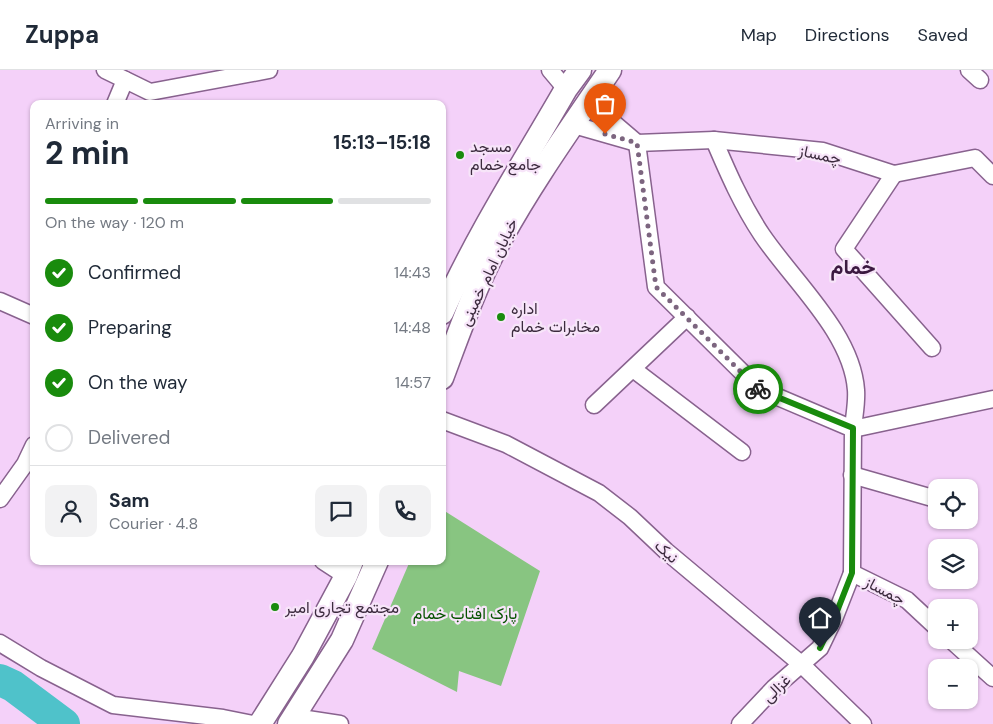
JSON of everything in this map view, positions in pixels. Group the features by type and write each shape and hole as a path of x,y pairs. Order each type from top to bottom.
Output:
{"main road":[{"name":"خیابان امام خمینی","path":"446,304 458,278 566,89 580,70"},
{"name":"خیابان امام خمینی","path":"446,368 476,291 501,238 589,102 605,72"},
{"path":"291,720 342,640 375,565"},
{"path":"260,724 303,656 349,568"}],"street":[{"path":"105,70 150,92 269,70"},
{"path":"550,70 566,89"},
{"path":"116,100 125,80"},
{"path":"589,102 637,143 656,287 759,390 853,428 993,399"},
{"name":"چمساز","path":"574,125 637,143 714,140 823,151 894,174 975,158 993,176"},
{"name":"چمساز","path":"714,140 736,192 762,235 835,331 851,364 856,391 853,428 852,573 907,600 928,620"},
{"path":"894,174 844,249 932,348"},
{"path":"0,302 30,314"},
{"path":"594,405 687,317"},
{"path":"633,369 742,452"},
{"name":"نیک","path":"446,422 506,444 599,494 630,517 666,551 802,664 863,724"},
{"path":"0,499 29,466"},
{"path":"852,475 928,497"},
{"name":"غزالی","path":"740,724 774,688 820,648 852,573"},
{"path":"0,643 41,668 113,705 223,718 253,724"},
{"path":"961,649 993,678"},
{"path":"291,720 340,724"}],"green space":[{"name":"پارک افتاب خمام","path":"446,512 540,571 501,686 459,671 457,692 372,649 408,565 446,565"}],"waterway":[{"path":"0,680 13,686 64,724"}],"way so far":[{"path":"605,134 637,143 656,287 758,389"}],"place":[{"name":"مسجد جامع خمام","path":"460,155"},
{"name":"اداره مخابرات خمام","path":"501,317"},
{"name":"مجتمع تجاری امیر","path":"275,607"}],"district":[{"name":"خمام","path":"853,267"}],"route":[{"path":"758,389 853,428 852,573 820,648"}]}
